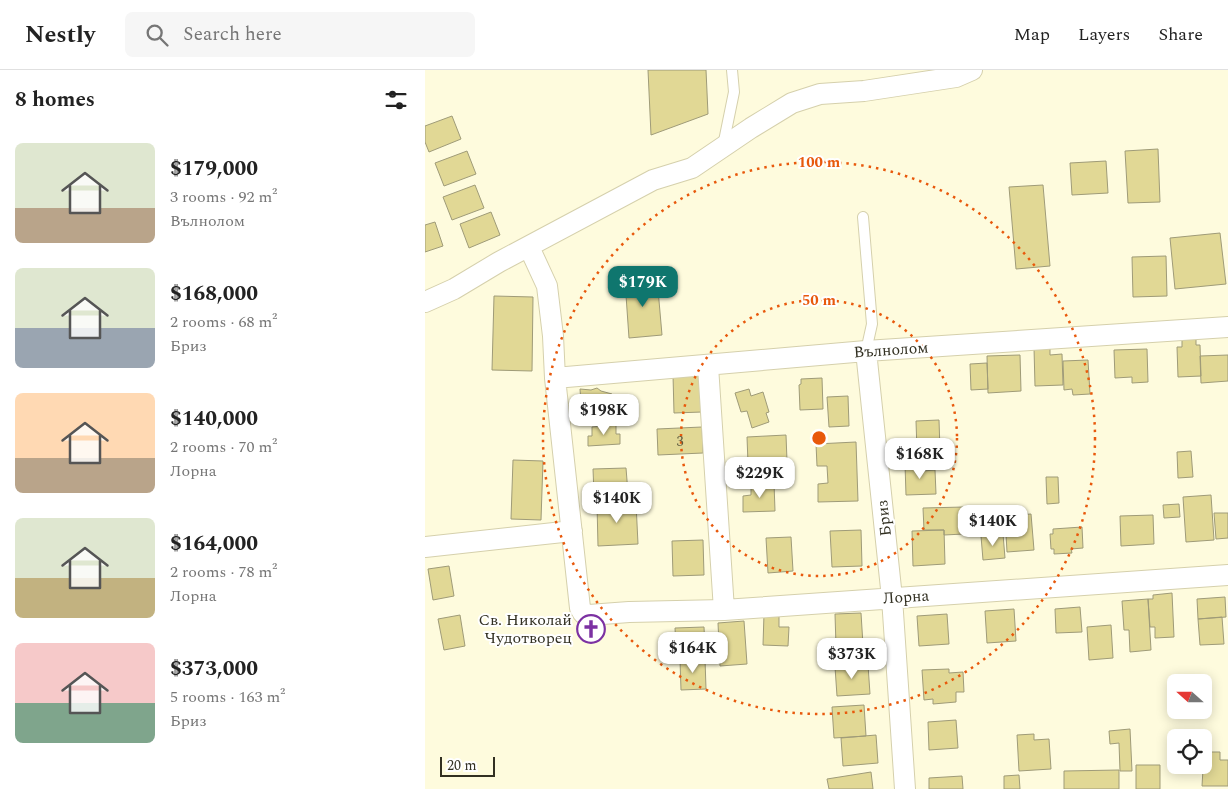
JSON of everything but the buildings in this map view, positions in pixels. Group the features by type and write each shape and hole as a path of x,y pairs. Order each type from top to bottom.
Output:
{"street":[{"path":"425,302 453,289 653,180 692,168 792,103 820,94 864,91 956,78 972,70"},
{"path":"425,547 572,531 547,286 529,247"},
{"name":"Вълнолом","path":"555,378 867,351 1228,327"},
{"name":"Бриз","path":"867,351 892,598 905,789"},
{"path":"708,366 724,610"},
{"name":"Лорна","path":"572,531 581,608 583,613 589,615 629,612 724,610 1228,575"}],"lane":[{"path":"723,147 734,92 732,70"},
{"name":"Бриз","path":"863,217 872,324 867,351"}],"place":[{"name":"Св. Николай Чудотворец","path":"591,629"}]}
